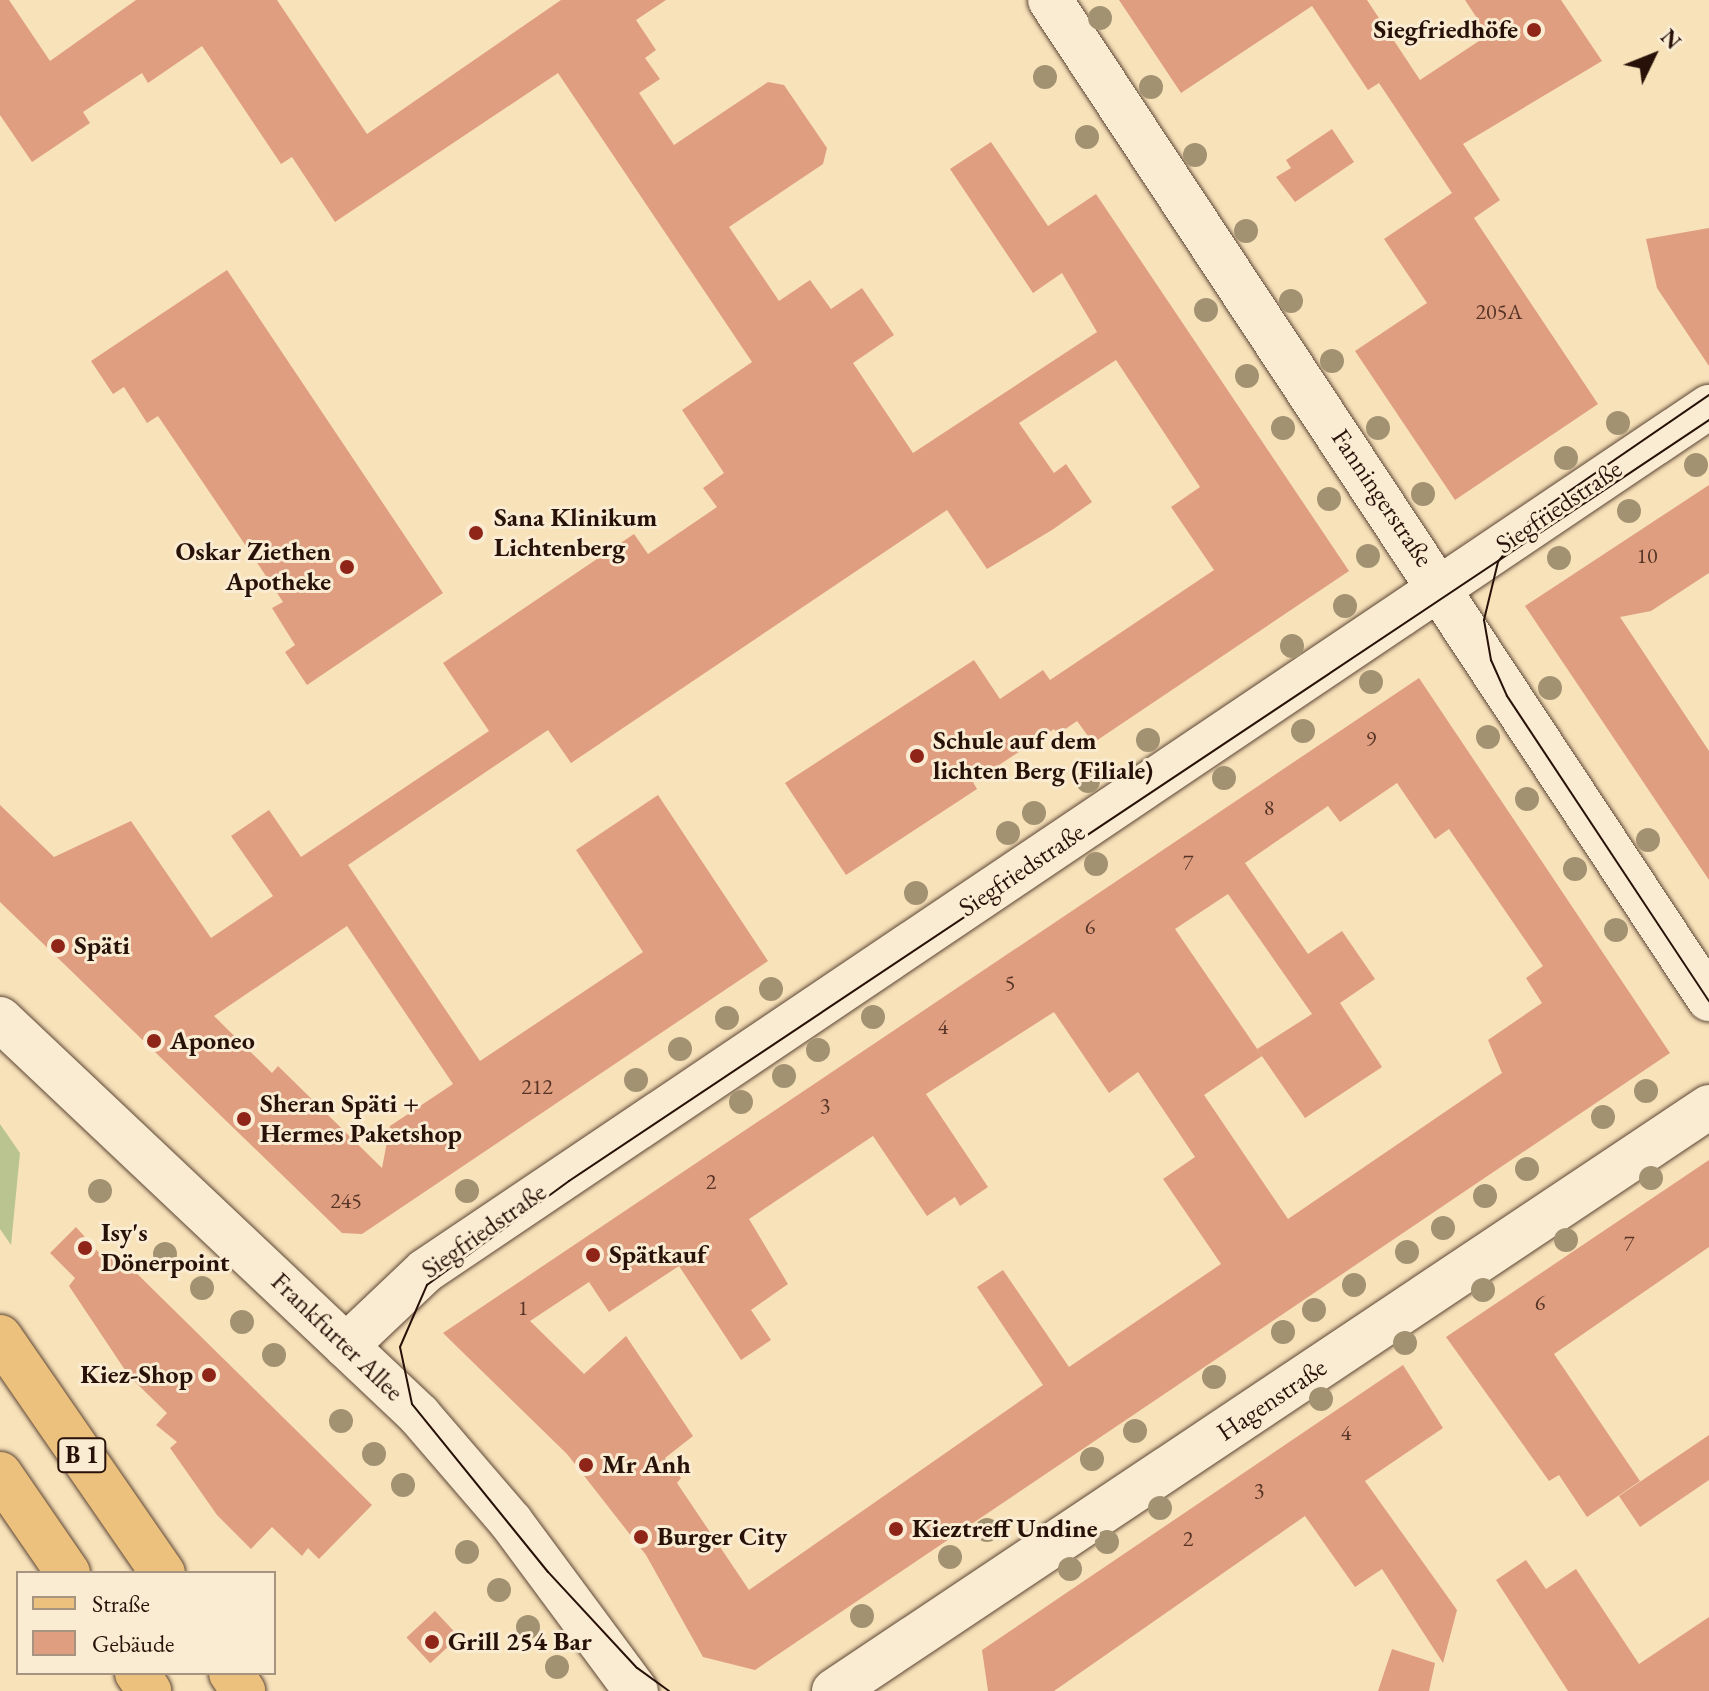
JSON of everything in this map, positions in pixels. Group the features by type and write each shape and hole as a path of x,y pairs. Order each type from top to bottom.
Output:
{"main road":[{"name":"B 1","path":"0,1337 162,1571"},
{"path":"0,1474 67,1571"}],"street":[{"name":"Fanningerstraße","path":"1050,0 1441,587 1709,999"},
{"name":"Siegfriedstraße","path":"346,1346 425,1271 1709,407"},
{"name":"Frankfurter Allee","path":"0,1019 346,1346 472,1476 636,1691"},
{"name":"Hagenstraße","path":"834,1691 1709,1107"}],"green space":[{"path":"0,1124 20,1153 11,1245 0,1229"}],"building":[{"path":"0,0 9,0 50,61 136,0 277,0 367,134 561,0 666,0 636,20 656,50 645,58 660,79 639,93 674,145 768,82 784,85 827,148 823,164 729,227 779,301 810,280 831,309 862,288 894,335 853,363 913,453 1097,332 1062,273 1033,293 950,169 991,142 1048,226 1096,194 1349,571 1093,743 1077,721 1058,734 1054,729 973,782 977,789 846,875 785,783 974,660 1000,699 1043,670 1050,680 1214,570 1171,507 1200,487 1116,360 1019,423 1054,473 1066,464 1092,502 1052,530 987,569 947,510 571,763 548,730 348,865 480,1061 643,952 576,850 658,795 768,961 362,1234 342,1233 0,902 0,805 54,857 131,821 211,938 273,896 231,836 269,810 301,857 489,731 443,663 634,534 648,554 717,507 703,488 724,473 682,410 752,362 558,73 335,222 292,157 281,164 202,46 148,83 142,73 83,112 90,123 32,162 0,115","holes":["347,926 453,1084 390,1126 382,1168 278,1066 272,1073 214,1016"]},
{"path":"1119,0 1367,0 1420,80 1488,35 1465,0 1561,0 1602,61 1463,144 1500,200 1474,218 1598,404 1455,500 1355,351 1427,303 1384,239 1452,193 1379,83 1368,90 1312,6 1181,93"},
{"path":"1332,129 1354,162 1295,202 1276,177 1291,168 1286,160"},
{"path":"1709,228 1709,366 1657,288 1646,239"},
{"path":"227,270 443,593 307,685 285,652 295,645 272,608 283,602 254,558 158,416 147,423 124,387 113,394 91,361"},
{"path":"1709,485 1709,573 1651,611 1620,617 1709,751 1709,880 1525,606"},
{"path":"1419,678 1670,1053 755,1670 703,1657 646,1555 567,1454 443,1333","holes":["1397,783 1435,839 1449,829 1543,966 1526,978 1542,1003 1488,1040 1502,1073 1288,1219 1204,1095 1262,1056 1305,1118 1382,1067 1340,1003 1375,979 1342,931 1308,954 1245,863 1328,806 1340,822","1228,894 1312,1014 1257,1049 1175,929","1054,1012 1109,1093 1138,1072 1195,1157 1163,1179 1221,1264 1069,1367 1003,1270 977,1287 1043,1385 749,1590 677,1483 681,1478 665,1458 693,1436 626,1336 584,1374 530,1321 589,1282 609,1312 679,1266 741,1360 771,1340 751,1310 788,1284 749,1219 873,1136 927,1216 955,1197 960,1206 988,1187 926,1094"]},
{"path":"1709,1160 1709,1247 1554,1354 1640,1481 1587,1517 1559,1475 1549,1481 1446,1337"},
{"path":"76,1227 100,1254 116,1253 372,1505 319,1559 308,1548 302,1556 272,1527 251,1549 217,1515 170,1448 177,1442 156,1425 167,1413 129,1376 69,1286 75,1278 50,1253"},
{"path":"1403,1365 1443,1428 1365,1481 1457,1610 1443,1663 1382,1569 1355,1587 1305,1516 1054,1691 988,1691 982,1650"},
{"path":"1709,1435 1709,1480 1640,1527 1619,1496"},
{"path":"1526,1560 1546,1589 1576,1569 1639,1664 1709,1617 1709,1691 1568,1691 1496,1580"},
{"name":"Grill 254 Bar","path":"435,1611 459,1637 430,1663 406,1638"},
{"path":"1392,1649 1435,1663 1429,1691 1378,1691"}],"tram line":[{"path":"1709,395 1533,516 1498,562 1484,620 1491,660 1507,696 1709,1001"},
{"path":"669,1691 637,1668 548,1572 412,1404 400,1347 427,1285 569,1181 1709,420"}],"place":[{"name":"Siegfriedhöfe","path":"1534,30"},
{"name":"Sana Klinikum Lichtenberg","path":"476,533"},
{"name":"Oskar Ziethen Apotheke","path":"347,567"},
{"name":"Schule auf dem lichten Berg (Filiale)","path":"917,756"},
{"name":"Späti","path":"58,946"},
{"name":"Aponeo","path":"154,1041"},
{"name":"Sheran Späti + Hermes Paketshop","path":"244,1119"},
{"name":"Isy's Dönerpoint","path":"85,1248"},
{"name":"Spätkauf","path":"593,1255"},
{"name":"Kiez-Shop","path":"209,1375"},
{"name":"Mr Anh","path":"586,1465"},
{"name":"Kieztreff Undine","path":"896,1529"},
{"name":"Burger City","path":"641,1537"},
{"name":"Grill 254 Bar","path":"432,1642"}]}
